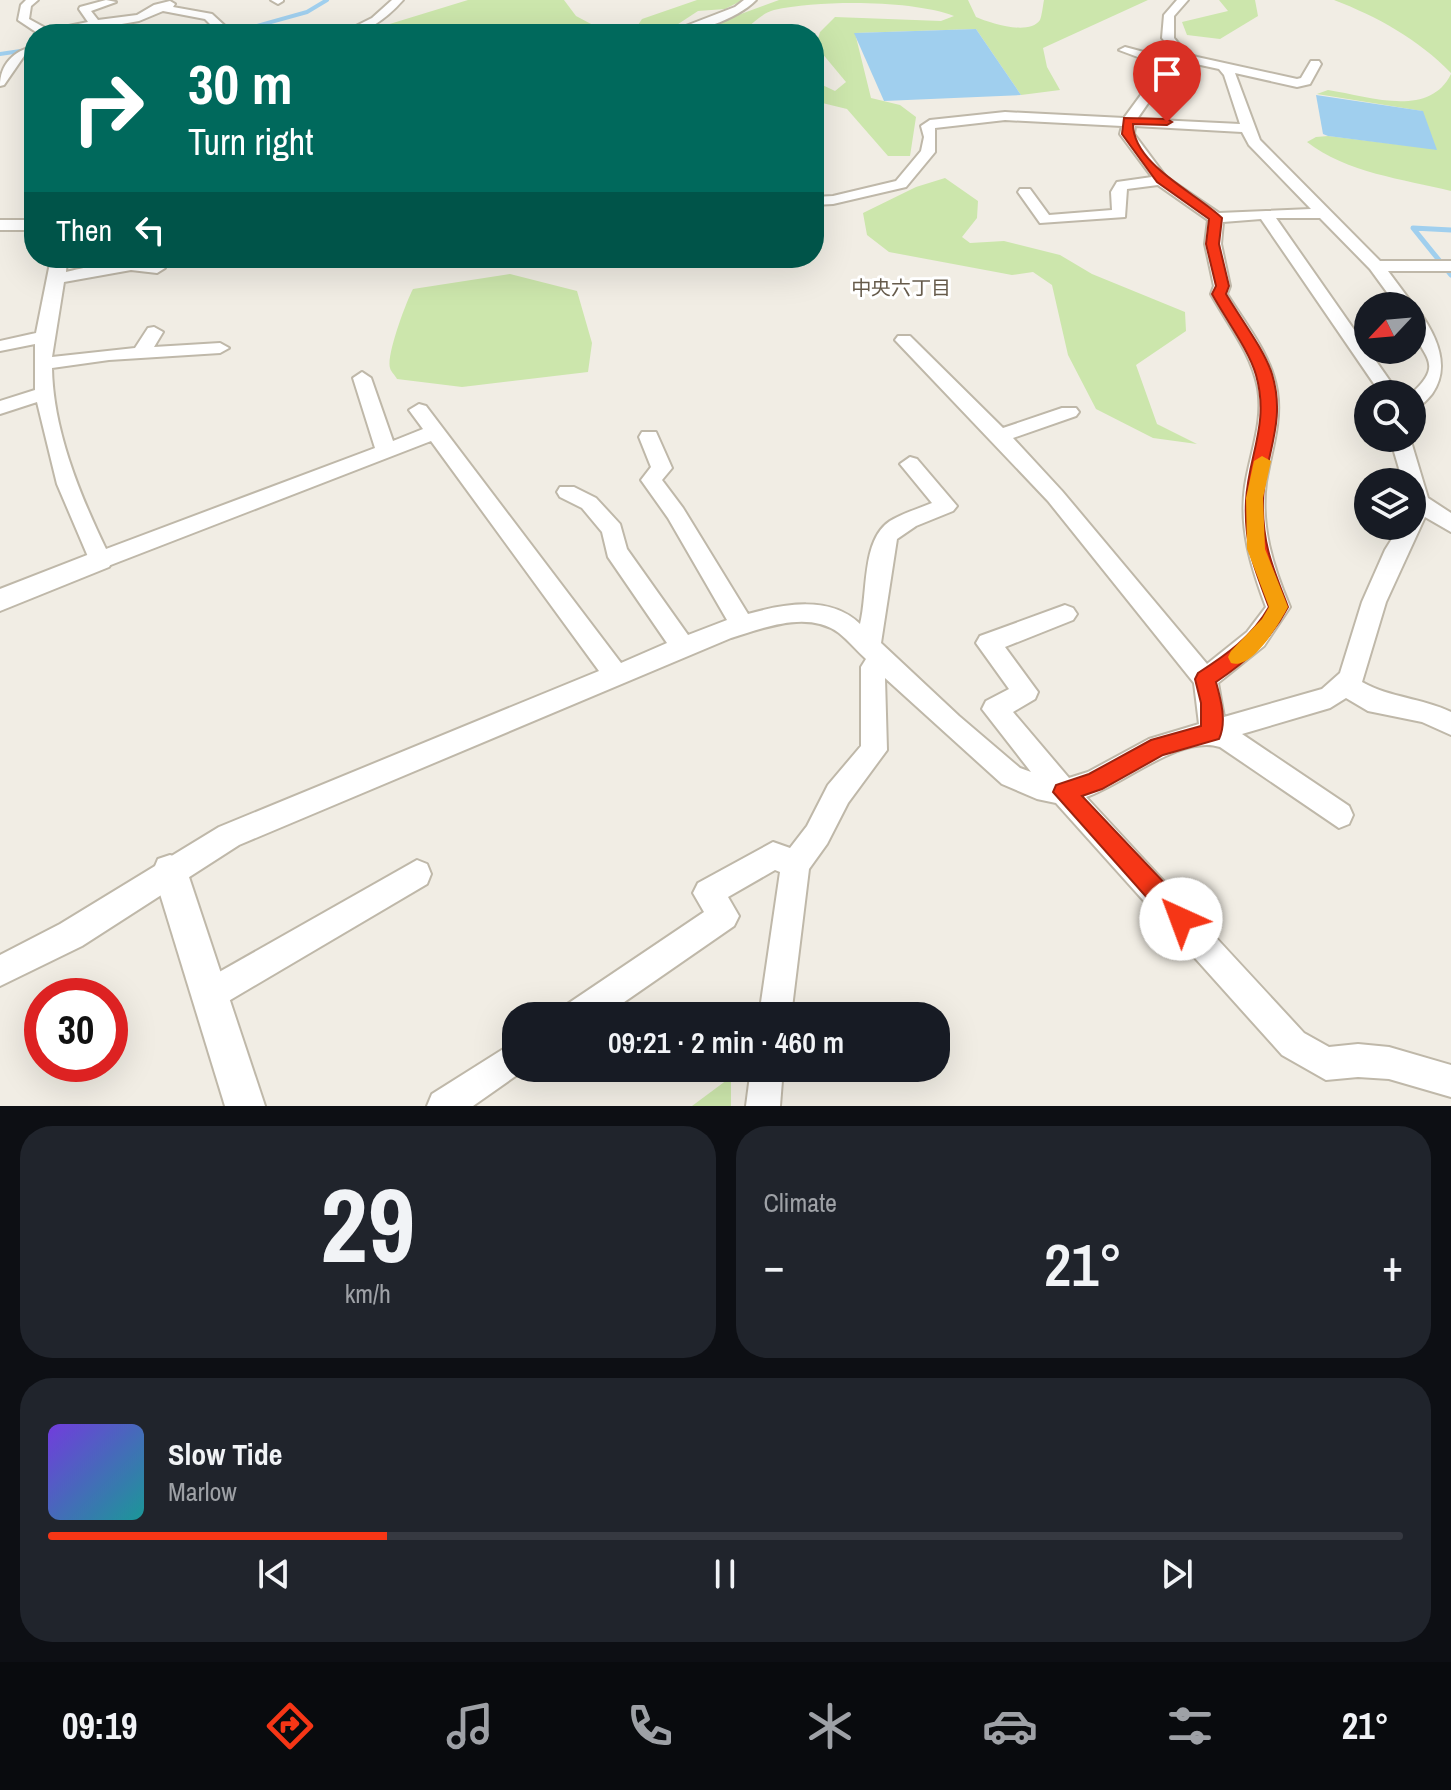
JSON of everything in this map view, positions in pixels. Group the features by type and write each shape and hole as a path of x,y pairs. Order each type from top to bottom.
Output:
{"street":[{"path":"30,24 23,20 26,5 33,0"},
{"path":"111,2 84,9 95,24 139,18 158,7 181,0"},
{"path":"367,24 398,0"},
{"path":"698,24 739,9 751,0"},
{"path":"1183,0 1169,15 1168,38 1189,58"},
{"path":"158,7 212,18 217,24"},
{"path":"1125,50 1154,59 1189,58 1297,83 1306,81 1315,64"},
{"path":"0,82 24,53"},
{"path":"1189,58 1131,111 1128,120 1129,140 1161,180 1216,218 1324,213"},
{"path":"1223,66 1237,83 1246,128 1254,142 1376,266 1396,292"},
{"path":"824,200 901,184 908,172 930,152 932,140 928,126 935,123 1005,116 1246,128"},
{"path":"1025,192 1045,220 1120,214 1118,192 1122,185 1161,180"},
{"path":"1265,214 1380,380"},
{"path":"1205,679 1241,655 1269,625 1278,607 1256,549 1254,498 1267,440 1269,403 1264,372 1219,294 1222,286 1213,244 1216,218"},
{"path":"0,225 24,225"},
{"path":"1376,266 1451,266"},
{"path":"58,268 47,310 44,337 47,392 57,456 100,560"},
{"path":"140,355 154,332"},
{"path":"0,346 44,337"},
{"path":"1426,337 1437,364 1434,382 1426,390"},
{"path":"904,340 1055,496 1205,679 1211,703 1212,733"},
{"path":"44,364 90,356 220,348"},
{"path":"362,378 386,451"},
{"path":"0,408 47,392"},
{"path":"419,410 616,675"},
{"path":"999,436 1069,412"},
{"path":"0,600 435,432"},
{"path":"649,437 662,468 651,480 676,513 742,625"},
{"path":"777,1002 795,864 817,835 838,794 874,750 871,656 884,539 909,520 946,506 910,464"},
{"path":"567,492 589,503 612,530 616,551 683,647"},
{"path":"1426,507 1451,524"},
{"path":"0,971 71,935 229,836 683,647 742,625 778,616 831,615 871,656 1011,776 1037,787 1064,792 1095,782 1158,747 1330,697 1351,679 1374,602 1402,540"},
{"path":"1065,614 988,643 1026,692 995,709 1064,792 1293,1044 1326,1064 1355,1058 1393,1063 1451,1081"},
{"path":"1344,684 1377,703 1426,712 1451,724"},
{"path":"1212,733 1228,738 1339,815"},
{"path":"598,1002 724,916 708,893 773,856 795,864"},
{"path":"170,871 245,1106"},
{"path":"209,995 417,874"},
{"path":"444,1106 502,1067"},
{"path":"763,1106 766,1082"}],"green space":[{"path":"468,0 564,0 576,16 591,24 390,24"},
{"path":"697,0 743,0 725,9 698,11 678,24 639,24 642,19"},
{"path":"779,0 968,0 976,17 1019,28 1035,25 1040,20 1044,0 1148,0 1043,48 1047,67 1060,90 1021,95 976,29 855,33 871,98 900,105 916,117 910,156 888,156 847,109 824,103 824,86 835,91 846,82 824,56 824,28 835,17 941,21 954,16 914,7 866,3 793,7 774,10 752,24 714,24"},
{"path":"1219,0 1255,0 1258,16 1220,39 1187,35 1182,22 1228,11"},
{"path":"1334,0 1451,0 1451,73 1397,30"},
{"path":"1451,74 1451,191 1357,168 1307,142 1328,136 1436,149 1422,111 1317,94 1328,90 1396,101 1413,100 1441,88"},
{"path":"945,178 978,201 977,218 962,237 970,243 1004,241 1060,255 1092,274 1185,312 1186,331 1136,365 1157,424 1197,444 1153,438 1096,409 1068,355 1052,285 1033,272 1012,275 889,252 867,235 863,213 916,187"},
{"path":"510,274 577,291 592,343 588,372 462,387 397,379 390,368 391,352 413,289"},
{"path":"724,1082 731,1082 731,1106 692,1106"}],"water":[{"path":"976,29 1021,95 884,101 854,33"},
{"path":"1316,95 1423,111 1437,150 1323,134"}],"waterway":[{"path":"264,24 307,12 327,0"},
{"path":"0,54 24,50"},
{"path":"1451,230 1413,228 1451,275"}],"slow traffic":[{"path":"1238,657 1269,625 1278,607 1256,549 1254,498 1262,461"}],"district":[{"name":"中央六丁目","path":"901,287"}],"route":[{"path":"1167,122 1128,120 1127,134 1161,180 1216,218 1213,244 1222,286 1219,294 1264,372 1269,403 1267,440 1254,498 1256,549 1278,607 1269,625 1241,655 1205,679 1211,703 1212,733 1158,747 1095,782 1064,792 1181,919"}]}
